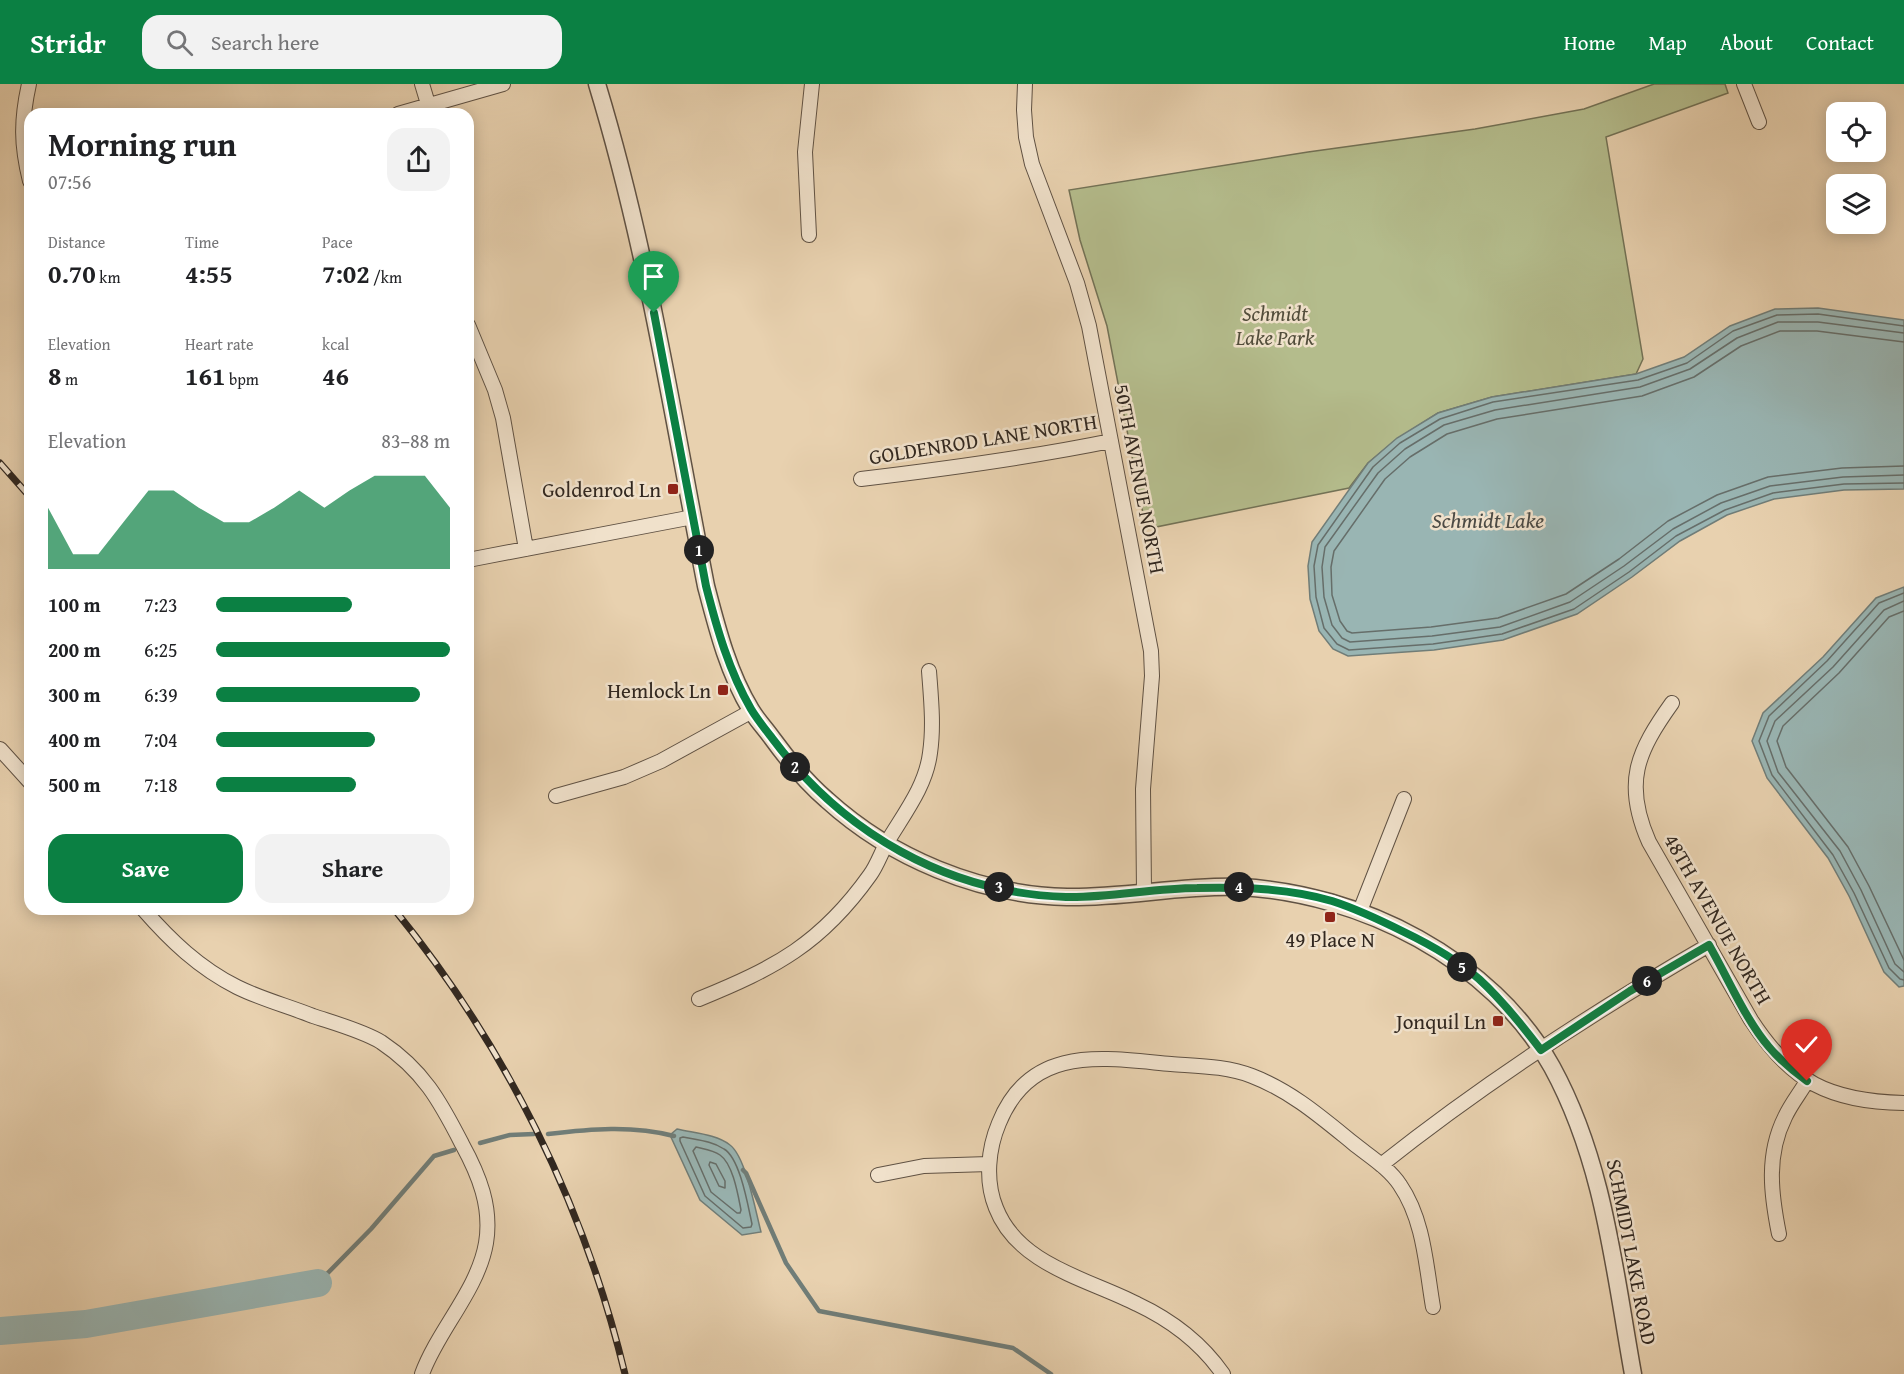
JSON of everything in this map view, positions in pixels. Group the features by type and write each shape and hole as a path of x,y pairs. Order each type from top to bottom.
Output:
{"street":[{"path":"24,155 24,107 29,84"},
{"path":"422,84 429,108"},
{"path":"436,108 503,84"},
{"name":"SCHMIDT LAKE ROAD","path":"597,84 617,148 641,245 693,517 717,627 733,674 752,711 792,764 825,799 866,831 911,858 960,878 1012,890 1066,897 1192,888 1240,887 1287,892 1329,900 1360,911 1438,948 1478,979 1515,1016 1541,1050 1569,1102 1588,1148 1602,1198 1633,1374"},
{"path":"809,235 806,152 812,84"},
{"name":"50TH AVENUE NORTH","path":"1025,84 1026,137 1032,164 1077,283 1089,326 1151,651 1152,676 1143,789 1143,892"},
{"path":"1744,84 1759,122"},
{"path":"474,339 495,390 503,418 526,549"},
{"name":"GOLDENROD LANE NORTH","path":"861,478 968,467 1111,441"},
{"path":"474,559 693,517"},
{"path":"699,999 747,979 788,957 821,932 849,903 866,880 925,779 933,730 929,671"},
{"name":"48TH AVENUE NORTH","path":"1672,703 1642,750 1636,772 1635,796 1639,820 1649,842 1751,1020 1767,1045 1786,1065 1807,1081 1853,1099 1904,1103"},
{"path":"556,796 624,777 660,761 752,711"},
{"path":"0,748 24,775"},
{"path":"1360,911 1404,799"},
{"path":"149,915 179,947 206,969 238,987 379,1041 422,1077 439,1100 477,1173 484,1194 487,1213 486,1244 476,1274 423,1374"},
{"path":"1381,1165 1440,1118 1541,1050 1630,991 1709,945"},
{"path":"1223,1374 1197,1344 1168,1320 1053,1266 1031,1253 1012,1236 996,1209 989,1181 989,1164 994,1134 1002,1114 1014,1096 1033,1076 1055,1065 1080,1059 1110,1059 1223,1068 1251,1075 1299,1100 1381,1165 1399,1183 1411,1205 1419,1228 1433,1307"},
{"path":"1779,1234 1772,1200 1771,1172 1775,1144 1785,1116 1807,1081"},
{"path":"878,1175 924,1166 989,1164"}],"green space":[{"name":"Schmidt Lake Park","path":"1654,84 1725,84 1728,93 1606,137 1643,359 1636,374 1492,397 1438,413 1397,439 1368,463 1349,488 1146,529 1107,326 1080,240 1069,190 1308,152 1475,129 1584,109"}],"water":[{"name":"Schmidt Lake","path":"1818,308 1904,320 1904,489 1844,490 1774,499 1727,515 1680,541 1577,614 1503,640 1434,650 1348,656 1333,649 1319,631 1310,599 1308,566 1312,542 1368,463 1397,438 1438,413 1492,397 1636,374 1684,357 1730,326 1775,309"},
{"path":"1904,587 1904,986 1899,987 1884,972 1849,896 1828,858 1767,778 1752,741 1763,713 1823,657 1876,598"},
{"path":"677,1129 718,1138 736,1151 746,1173 761,1232 742,1235 700,1200 670,1135"}],"waterway":[{"path":"548,1134 627,1129 674,1136"},
{"path":"480,1143 510,1135 534,1134"},
{"path":"318,1283 371,1229 434,1156 454,1150"},
{"path":"743,1170 786,1263 819,1311 1013,1348 1051,1374"},
{"path":"0,1331 86,1324 318,1283"}],"railway":[{"path":"0,463 24,490"},
{"path":"399,915 471,1015 536,1129 587,1249 608,1311 625,1374"}],"place":[{"name":"Goldenrod Ln","path":"673,489"},
{"name":"Hemlock Ln","path":"723,690"},
{"name":"49 Place N","path":"1330,917"},
{"name":"Jonquil Ln","path":"1498,1021"}],"route":[{"path":"654,313 706,586 733,674 752,711 792,764 825,799 866,831 911,858 960,878 1012,890 1066,897 1240,887 1287,892 1329,900 1360,911 1438,948 1478,979 1515,1016 1541,1050 1630,991 1709,945 1767,1045 1786,1065 1807,1081"}]}
